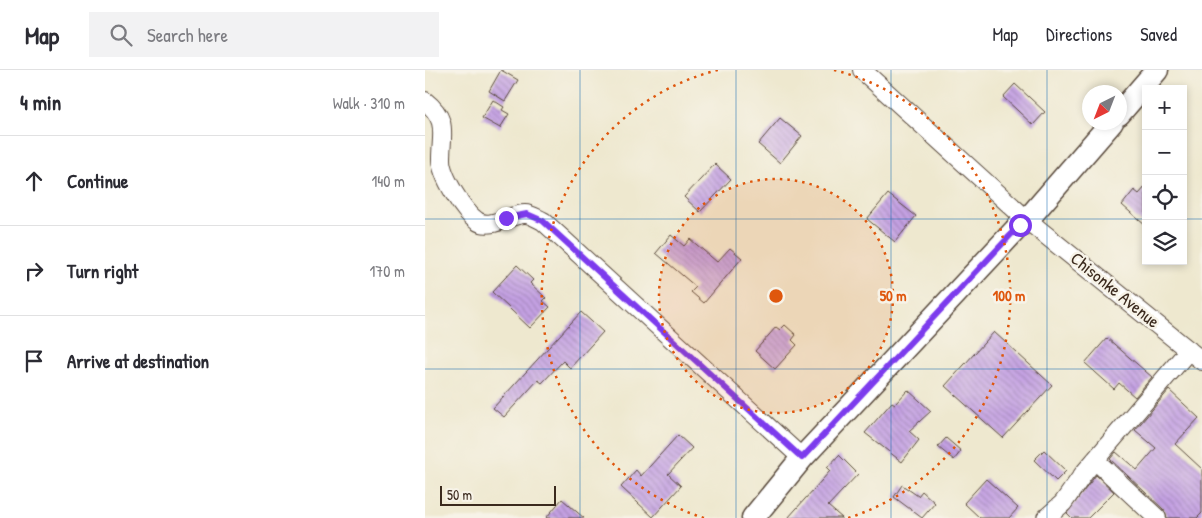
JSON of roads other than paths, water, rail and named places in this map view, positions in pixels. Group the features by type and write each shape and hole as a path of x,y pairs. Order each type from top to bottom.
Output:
{"main road":[{"path":"1127,105 1157,70"},
{"path":"753,518 802,458 1013,232 1027,220 1105,130"}],"street":[{"name":"Chisonke Avenue","path":"861,70 1027,220 1196,356"},
{"path":"425,101 439,114 443,128 441,160 444,175 465,208 478,222 490,224 527,214 543,221 802,458"},
{"path":"1046,518 1063,503 1095,460 1196,356"},
{"path":"1095,460 1157,518"}]}
